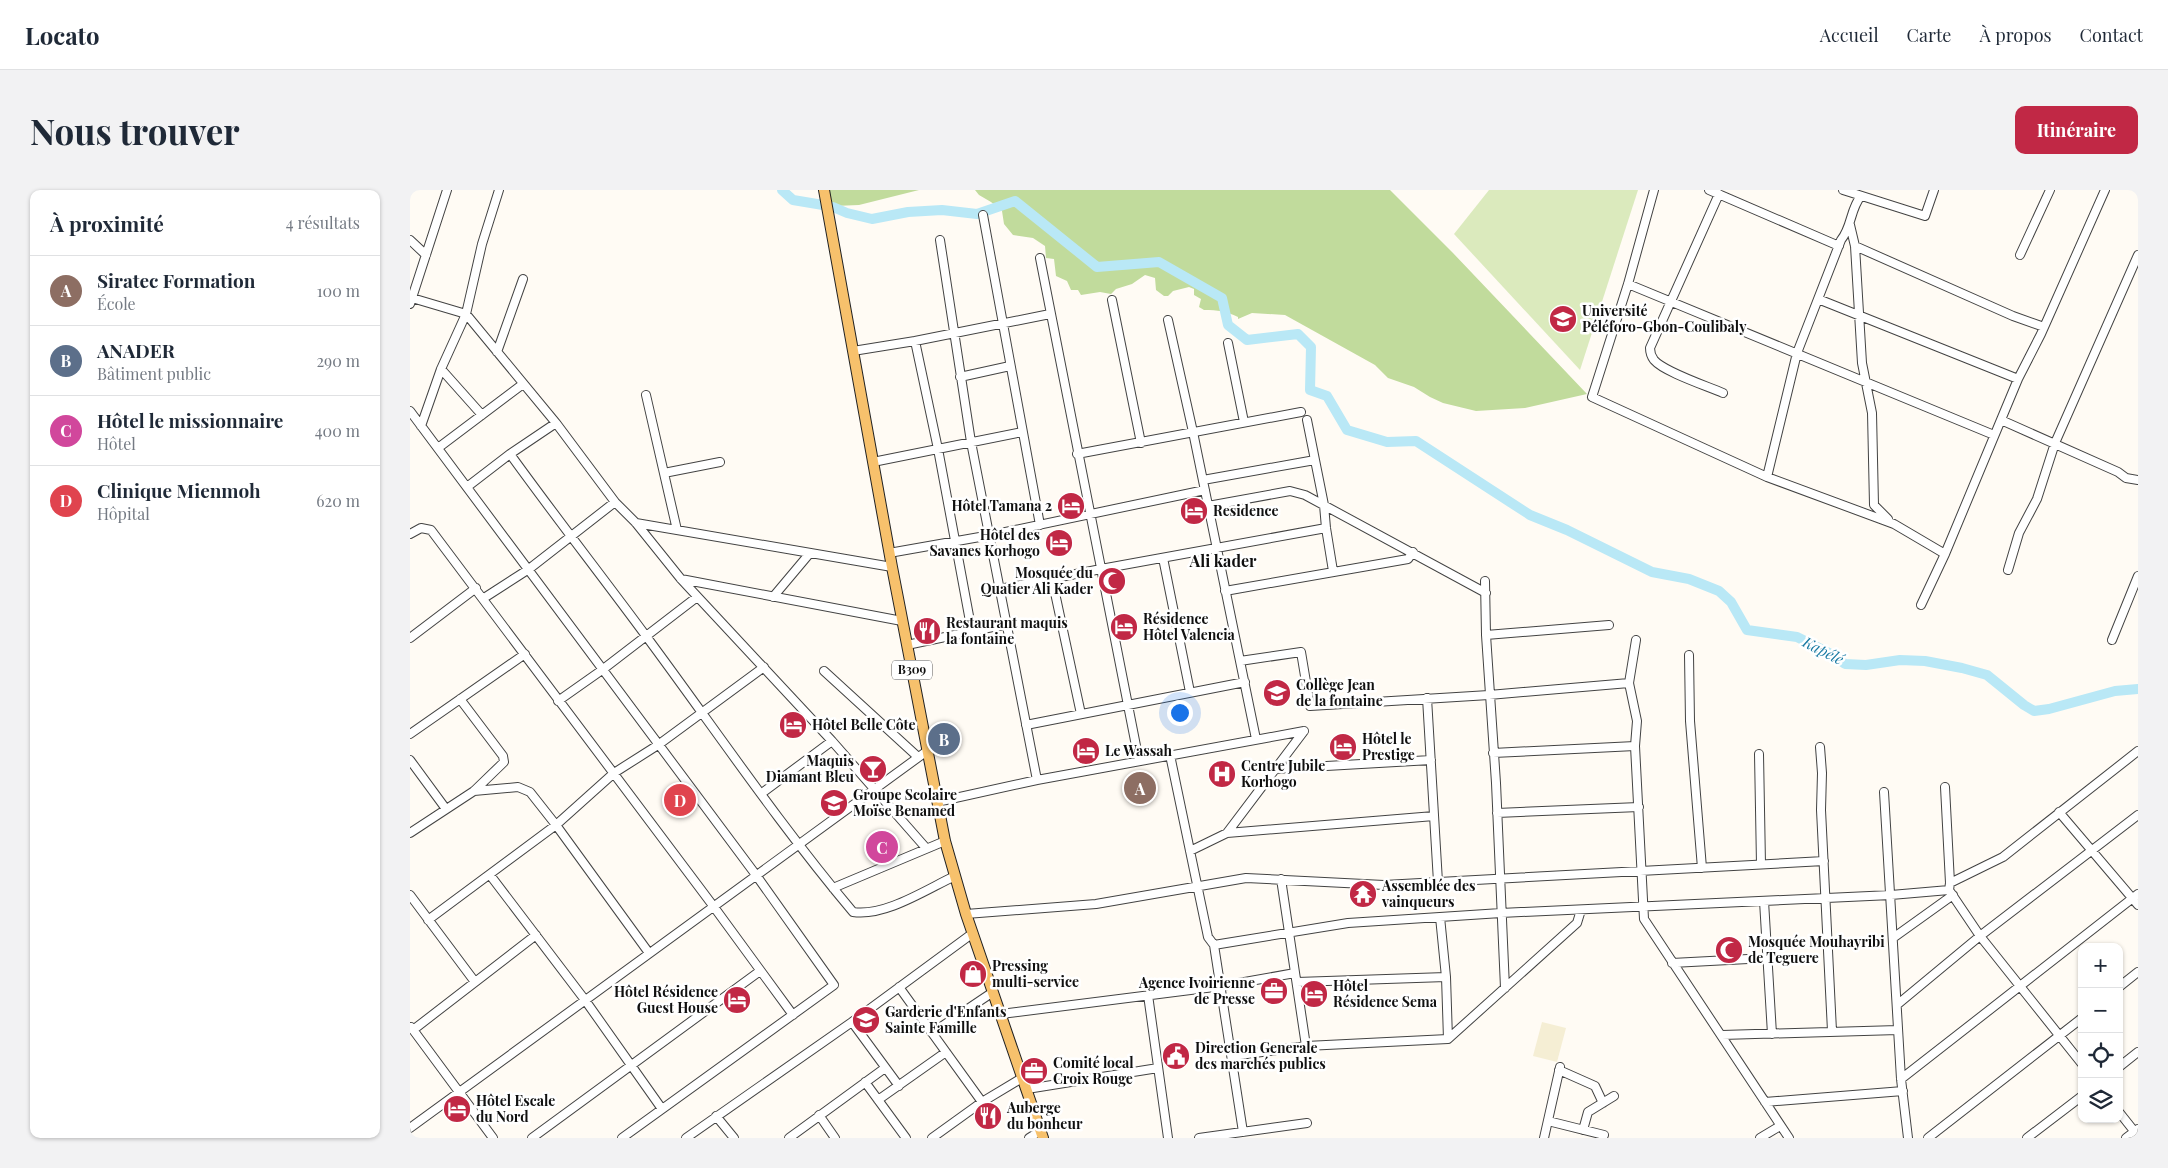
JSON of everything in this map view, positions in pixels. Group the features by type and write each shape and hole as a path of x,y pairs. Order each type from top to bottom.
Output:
{"main road":[{"name":"B309","path":"824,190 889,553 945,841 966,914 1042,1134"}],"street":[{"path":"447,190 411,301 466,314 556,423 615,502 636,523 681,579 832,741 926,848"},
{"path":"421,426 441,369 466,314 482,244 499,190"},
{"path":"1654,190 1628,284 1592,398 1767,477 1894,524 1945,554"},
{"path":"1709,190 1839,246"},
{"path":"1843,190 1925,216 1934,190"},
{"path":"2020,255 2050,190"},
{"path":"1921,605 1945,554 2018,379 2044,327 2105,190"},
{"path":"1719,194 1650,348 1650,354 1654,361 1665,368 1723,393"},
{"path":"1767,477 1797,353 1839,246 1850,225 1854,205 1861,196"},
{"path":"983,215 1040,525"},
{"path":"1850,225 1855,246 1862,362 1872,413 1874,504 1894,524"},
{"path":"410,240 426,255"},
{"path":"940,240 971,442 991,535 1037,780"},
{"path":"1855,246 2013,316 2044,327"},
{"path":"2008,570 2020,534 2037,499 2055,444 2138,255"},
{"path":"1040,258 1077,454 1139,761"},
{"path":"497,352 523,279"},
{"path":"1628,284 1671,300 1994,435"},
{"path":"1818,299 2018,379"},
{"path":"1112,300 1141,443"},
{"path":"853,351 953,334 1050,314"},
{"path":"1168,320 1256,739"},
{"path":"915,341 938,449 972,632"},
{"path":"1228,343 1244,422"},
{"path":"960,376 1010,366"},
{"path":"441,369 482,415"},
{"path":"438,448 523,384"},
{"path":"646,395 677,530"},
{"path":"410,411 756,875 834,985 622,1138"},
{"path":"1077,454 1300,412"},
{"path":"1307,420 1324,505 1333,570"},
{"path":"2001,420 2118,472 2126,478 2138,480"},
{"path":"467,487 510,454 556,423"},
{"path":"874,462 1022,432"},
{"path":"510,454 798,844 853,912 862,914 881,910 955,876"},
{"path":"1203,480 1315,460"},
{"path":"664,473 720,462"},
{"path":"889,553 991,535 1205,490"},
{"path":"1208,506 1290,491 1305,495 1486,593"},
{"path":"484,598 529,569 615,502"},
{"path":"636,523 892,567"},
{"path":"410,534 421,528 432,530 484,598 558,701 714,907 793,1016"},
{"path":"1000,589 1326,528"},
{"path":"1225,591 1333,570 1408,558 1413,552"},
{"path":"773,597 810,553"},
{"path":"1163,558 1190,692"},
{"path":"2112,640 2138,576"},
{"path":"681,579 902,621"},
{"path":"1052,579 1081,714"},
{"path":"1485,581 1486,635 1505,988"},
{"path":"410,638 476,588"},
{"path":"558,701 602,670 697,597"},
{"path":"907,645 1007,624"},
{"path":"1486,635 1609,625"},
{"path":"1636,640 1629,683 1637,721 1635,746 1644,919 1789,1138"},
{"path":"1240,661 1301,652 1310,706 1489,695 1629,683"},
{"path":"410,734 525,654"},
{"path":"1689,655 1690,721 1702,868"},
{"path":"428,920 556,825 614,773 658,745 764,667"},
{"path":"824,672 918,758"},
{"path":"1026,725 1245,682"},
{"path":"1427,698 1438,882"},
{"path":"410,833 474,791 504,762 503,756 460,699"},
{"path":"937,802 1037,780 1304,731 1227,833"},
{"path":"762,793 832,741"},
{"path":"1493,753 1635,746"},
{"path":"1820,747 1832,1031"},
{"path":"1893,938 1951,889 2003,857 2138,750"},
{"path":"410,1128 927,751"},
{"path":"1759,754 1761,864"},
{"path":"1170,756 1208,937 1214,945 1222,986 1243,1132"},
{"path":"410,760 446,809"},
{"path":"1274,769 1431,760"},
{"path":"474,791 518,787 530,792 649,953"},
{"path":"1945,787 1951,889 1980,936 2078,1059"},
{"path":"1884,792 1901,1079 1908,1138"},
{"path":"1497,813 1639,807"},
{"path":"2059,812 2135,896 2138,905"},
{"path":"1190,851 1227,833 1434,816"},
{"path":"1898,1004 1980,936 2138,816"},
{"path":"833,888 945,841"},
{"path":"966,914 1096,904 1246,878 1384,885 1824,861"},
{"path":"490,875 586,1000 662,1108"},
{"path":"1281,879 1306,1046"},
{"path":"1214,945 1348,924 1440,917 1825,899 1951,889"},
{"path":"410,895 475,982"},
{"path":"1901,1079 2135,896"},
{"path":"1764,901 1772,1034"},
{"path":"1232,1056 1306,1046 1448,1039 1577,923 1581,910"},
{"path":"1440,917 1446,977 1448,1039"},
{"path":"686,1138 852,1022 973,933"},
{"path":"493,1138 412,1028 536,935"},
{"path":"1672,963 1766,958"},
{"path":"532,1138 760,971"},
{"path":"2123,984 2138,972"},
{"path":"1001,1014 1222,986 1295,973"},
{"path":"1297,982 1446,977"},
{"path":"899,987 982,1102"},
{"path":"932,1033 992,992"},
{"path":"1148,995 1168,1138"},
{"path":"1928,1138 2078,1021"},
{"path":"852,1022 899,1086"},
{"path":"1722,1035 1898,1030"},
{"path":"878,1100 946,1052"},
{"path":"2123,1064 2138,1052"},
{"path":"788,1138 885,1068"},
{"path":"1027,1089 1158,1068"},
{"path":"1544,1138 1560,1069 1595,1086 1603,1103"},
{"path":"932,1138 982,1102 1022,1078"},
{"path":"865,1082 906,1138"},
{"path":"1765,1102 1902,1091"},
{"path":"1584,1130 1588,1112 1614,1096"},
{"path":"2027,1138 2078,1099"},
{"path":"716,1116 734,1138"},
{"path":"819,1116 835,1138"},
{"path":"2123,1116 2137,1132 2126,1138"},
{"path":"1548,1121 1604,1135"},
{"path":"1199,1138 1307,1123"},
{"path":"1760,1138 1780,1126"},
{"path":"1029,1138 1042,1134"}],"shaded area":[{"path":"1542,1022 1566,1028 1557,1062 1533,1056"}],"green space":[{"path":"828,190 919,190 859,205 831,206"},
{"path":"975,190 1390,190 1453,253 1587,394 1525,408 1476,411 1443,403 1414,387 1388,378 1375,365 1285,315 1252,313 1238,319 1238,317 1226,312 1204,310 1199,307 1201,299 1194,295 1194,289 1189,287 1173,291 1168,296 1164,296 1156,290 1155,278 1145,275 1132,284 1116,289 1111,294 1100,292 1081,295 1078,290 1071,290 1067,281 1056,276 1054,259 1046,258 1045,246 1033,238 1013,235 1004,224 1002,211"},
{"name":"Université Péléforo-Gbon-Coulibaly","path":"1489,190 1638,190 1580,370 1454,234"}],"waterway":[{"path":"782,190 793,200 823,205"},
{"name":"Kapélé","path":"833,207 847,213 872,219 908,212 942,210 977,214 1015,201 1097,267 1159,262 1222,298 1228,325 1247,340 1298,334 1311,347 1310,390 1327,396 1347,430 1387,442 1416,441 1530,515 1567,530 1652,572 1689,579 1719,591 1731,602 1747,630 1797,637 1829,653 1845,664 1866,665 1900,660 1925,661 1987,675 2034,711 2049,709 2115,691 2138,689"}],"place":[{"name":"Université Péléforo-Gbon-Coulibaly","path":"1563,319"},
{"name":"Hôtel Tamana 2","path":"1071,506"},
{"name":"Residence","path":"1194,511"},
{"name":"Hôtel des Savanes Korhogo","path":"1059,543"},
{"name":"Mosquée du Quatier Ali Kader","path":"1112,581"},
{"name":"Résidence Hôtel Valencia","path":"1124,627"},
{"name":"Restaurant maquis la fontaine","path":"927,631"},
{"name":"Collège Jean de la fontaine","path":"1277,693"},
{"name":"Hôtel Belle Côte","path":"793,725"},
{"name":"ANADER","path":"944,739"},
{"name":"Hôtel le Prestige","path":"1343,747"},
{"name":"Le Wassah","path":"1086,751"},
{"name":"Maquis Diamant Bleu","path":"873,769"},
{"name":"Centre Jubile Korhogo","path":"1222,774"},
{"name":"Siratec Formation","path":"1140,788"},
{"name":"Clinique Mienmoh","path":"680,800"},
{"name":"Groupe Scolaire Moïse Benamed","path":"834,803"},
{"name":"Hôtel le missionnaire","path":"882,847"},
{"name":"Assemblée des vainqueurs","path":"1363,894"},
{"name":"Mosquée Mouhayribi de Teguere","path":"1729,950"},
{"name":"Pressing multi-service","path":"973,974"},
{"name":"Agence Ivoirienne de Presse","path":"1274,991"},
{"name":"Hôtel Résidence Sema","path":"1314,994"},
{"name":"Hôtel Résidence Guest House","path":"737,1000"},
{"name":"Garderie d'Enfants Sainte Famille","path":"866,1020"},
{"name":"Direction Generale des marchés publics","path":"1176,1056"},
{"name":"Comité local Croix Rouge","path":"1034,1071"},
{"name":"Hôtel Escale du Nord","path":"457,1109"},
{"name":"Auberge du bonheur","path":"988,1116"}],"district":[{"name":"Ali kader","path":"1223,561"}]}
